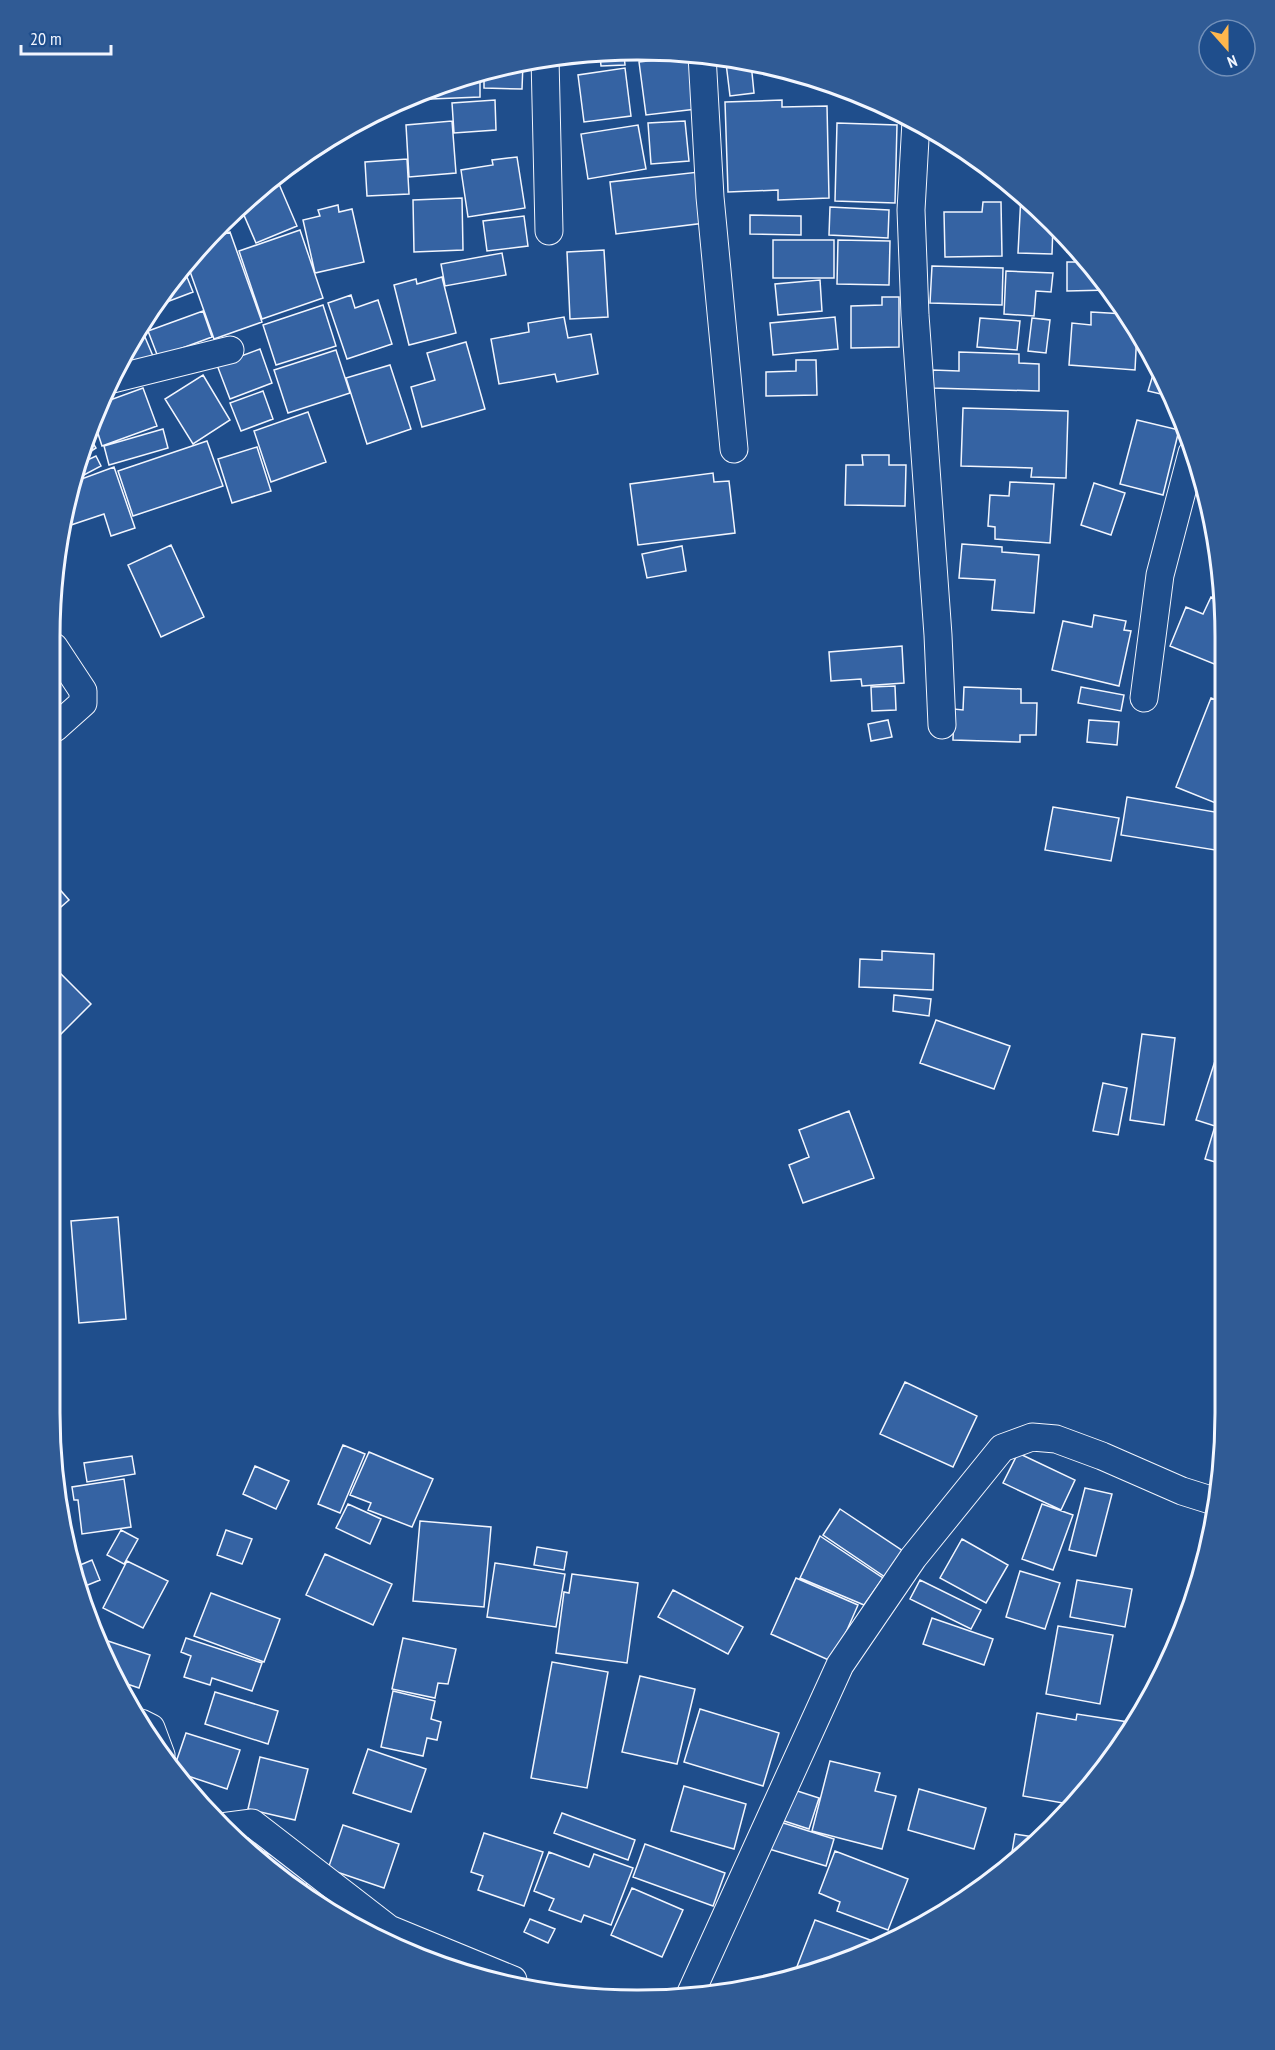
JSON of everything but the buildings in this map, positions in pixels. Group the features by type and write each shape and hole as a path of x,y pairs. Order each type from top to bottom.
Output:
{"street":[{"path":"703,64 710,197 734,449"},
{"path":"545,68 549,231"},
{"path":"915,132 911,210 915,315 938,635 942,725"},
{"path":"123,377 230,350"},
{"path":"1144,698 1160,575 1188,467"},
{"path":"60,656 83,691 83,703 60,723"},
{"path":"694,1987 840,1665 913,1558 1002,1448 1032,1437 1056,1439 1102,1456 1182,1491 1208,1499"},
{"path":"234,1826 252,1824 389,1929 490,1970"}]}
